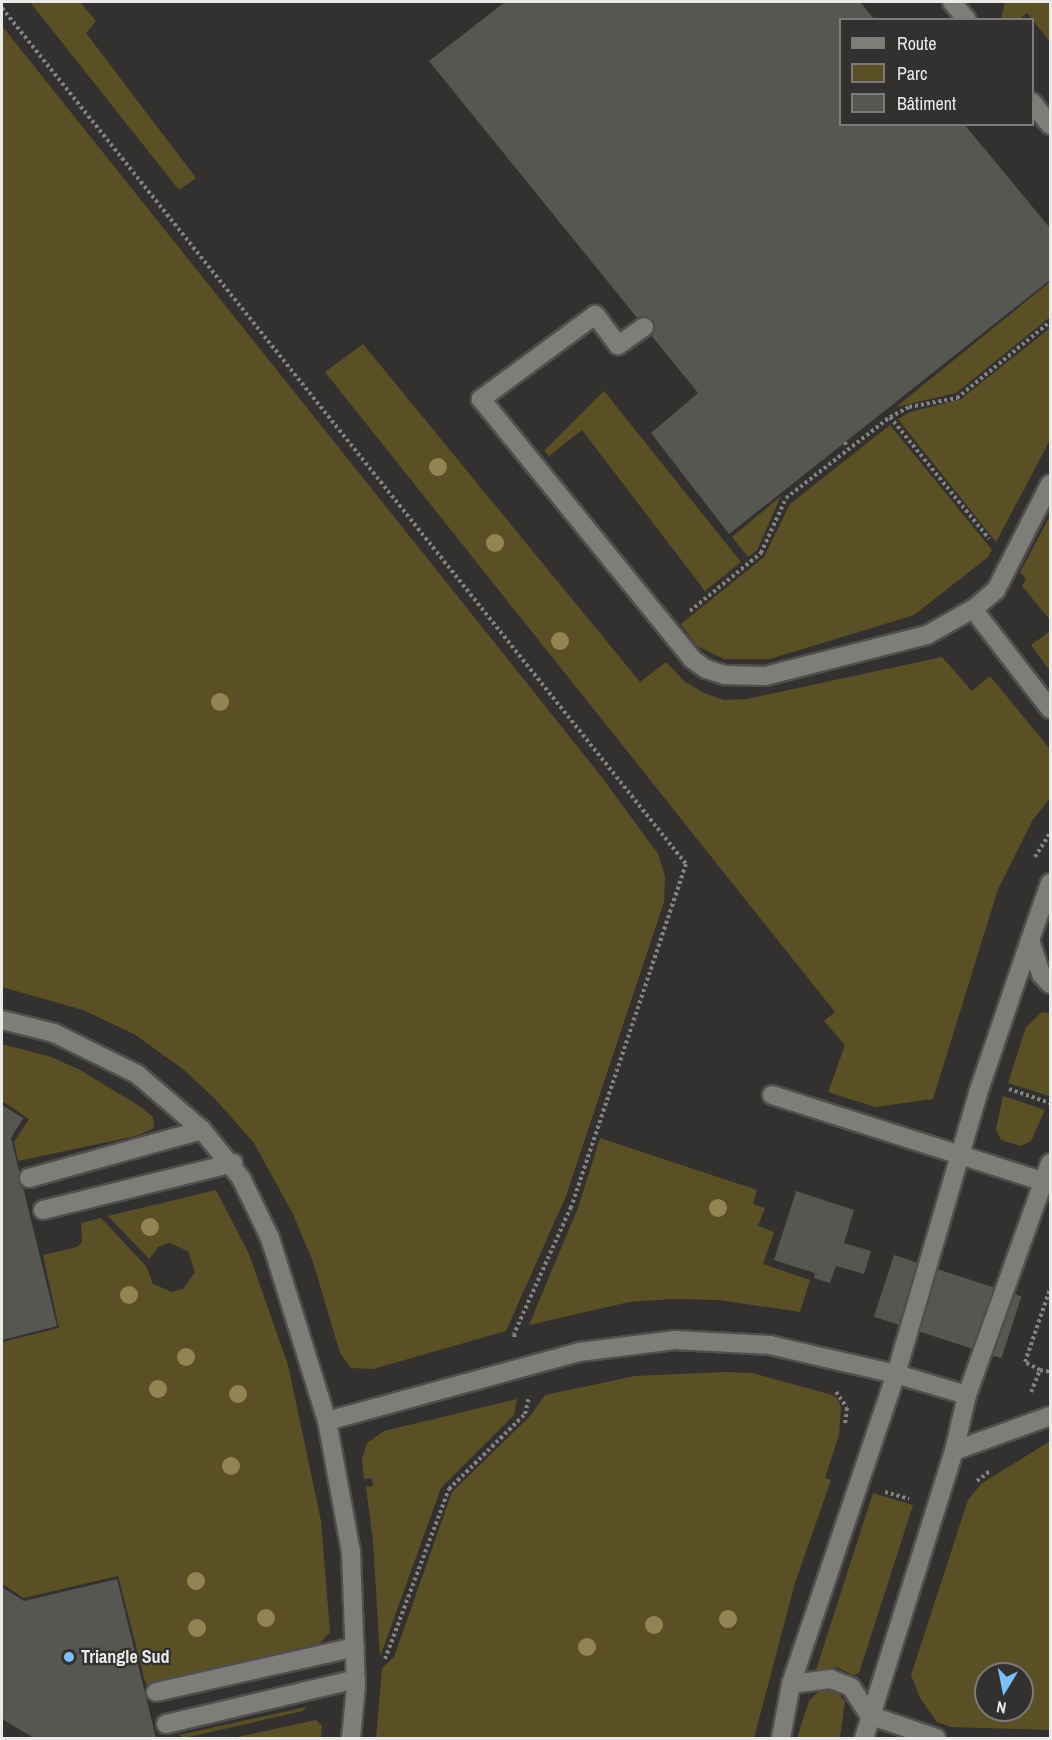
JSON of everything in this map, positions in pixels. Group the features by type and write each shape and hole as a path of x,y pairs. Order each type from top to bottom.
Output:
{"street":[{"path":"952,2 965,18"},
{"path":"1034,105 1050,125"},
{"path":"644,327 618,345 595,315 481,399 670,628 692,659 706,669 741,677 765,676 927,635 974,609 996,590 1050,484"},
{"path":"974,609 1050,709"},
{"path":"781,1738 791,1684 896,1374 963,1154 978,1093 1050,883"},
{"path":"1029,940 1041,974 1050,984"},
{"path":"2,1020 54,1033 117,1063 171,1099 233,1163 270,1238 327,1421 351,1552 356,1682 351,1738"},
{"path":"772,1095 963,1154 1044,1182"},
{"path":"29,1178 202,1130"},
{"path":"43,1210 233,1163"},
{"path":"864,1738 869,1715 954,1451 967,1395 1050,1163"},
{"path":"327,1421 579,1352 675,1340 770,1345 896,1374 967,1395"},
{"path":"954,1451 1017,1430 1050,1416"},
{"path":"156,1692 355,1647"},
{"path":"791,1684 831,1679 851,1687 869,1715 936,1738"},
{"path":"166,1724 356,1682"}],"path":[{"path":"2,8 686,864 571,1207 514,1334 529,1393 525,1414 449,1489 388,1656 356,1682"},
{"path":"670,628 761,553 786,498 848,448 890,417 909,407 957,398 1050,322"},
{"path":"890,417 1009,563"},
{"path":"845,442 848,448"},
{"path":"1050,1289 1025,1362 1040,1370 1050,1372"},
{"path":"971,1488 1002,1464 1040,1370"},
{"path":"518,1395 540,1390"},
{"path":"833,1390 840,1394 847,1408 842,1436"},
{"path":"859,1484 935,1507"}],"green space":[{"path":"30,2 80,2 96,21 86,33 196,178 179,190"},
{"path":"1005,2 1050,2 1050,42 1034,22 1034,18 1027,13 1020,18 1001,18"},
{"path":"2,26 601,776 658,854 665,876 664,902 566,1196 506,1331 373,1369 351,1368 340,1353 313,1262 293,1214 254,1143 216,1100 183,1069 134,1034 83,1010 2,987"},
{"path":"1050,282 1050,317 956,393 896,407"},
{"path":"1050,328 1050,440 996,542 898,419 910,412 961,399"},
{"path":"363,344 640,682 666,662 684,681 704,693 724,700 747,699 942,657 972,691 990,676 1050,749 1050,798 1032,821 998,889 933,1099 875,1107 828,1092 845,1045 824,1021 835,1012 325,372"},
{"path":"604,391 741,562 705,591 582,430 549,456 544,451"},
{"path":"890,425 992,550 988,557 914,615 770,659 724,659 697,646 681,624 764,557 790,504"},
{"path":"781,496 757,550 748,557 732,537"},
{"path":"1050,516 1050,620 1022,586 1026,579 1020,572"},
{"path":"1049,632 1050,634 1050,671 1031,645"},
{"path":"1042,1012 1050,1013 1049,1096 1008,1083 1026,1027"},
{"path":"2,1044 51,1057 80,1070 141,1107 153,1117 154,1128 136,1136 18,1161 14,1142 29,1119 2,1101"},
{"path":"1003,1096 1045,1110 1031,1141 1021,1146 1001,1140 996,1129"},
{"path":"600,1138 757,1190 753,1204 765,1208 758,1226 774,1232 763,1264 810,1280 800,1312 719,1300 672,1299 629,1302 529,1325 578,1208"},
{"path":"216,1190 249,1254 288,1365 321,1521 330,1632 320,1643 146,1685 118,1576 24,1598 2,1584 2,1342 59,1328 43,1255 77,1247 82,1242 81,1223 101,1218 146,1266 153,1284 172,1292 183,1289 195,1272 188,1251 169,1243 158,1247 149,1259 108,1216"},
{"path":"752,1373 829,1394 837,1398 841,1407 839,1435 825,1478 831,1480 795,1583 754,1738 376,1738 382,1668 394,1657 452,1492 531,1415 545,1395 635,1376"},
{"path":"517,1399 514,1415 441,1488 380,1657 373,1541 366,1487 373,1486 372,1478 364,1479 362,1459 367,1443 384,1431"},
{"path":"1050,1441 1050,1730 951,1727 937,1722 920,1698 911,1675 968,1500 981,1484"},
{"path":"873,1493 913,1505 859,1673 853,1675 837,1667 816,1670"},
{"path":"822,1688 832,1688 845,1701 840,1738 797,1738 809,1701"},
{"path":"306,1707 303,1711 184,1738 179,1735"},
{"path":"316,1720 322,1726 321,1738 233,1738"}],"building":[{"path":"505,2 860,2 873,18 839,18 839,126 966,126 1050,228 1050,280 729,534 651,433 698,393 429,61"},
{"path":"2,1105 23,1118 11,1138 57,1326 2,1340"},
{"path":"796,1191 854,1210 844,1243 871,1251 864,1274 836,1266 830,1283 814,1278 815,1273 774,1260"},
{"path":"894,1255 1021,1296 1001,1358 874,1317"},
{"name":"Triangle Sud","path":"117,1579 156,1738 34,1738 2,1719 2,1587 24,1601"}],"place":[{"name":"Triangle Sud","path":"69,1657"}]}
